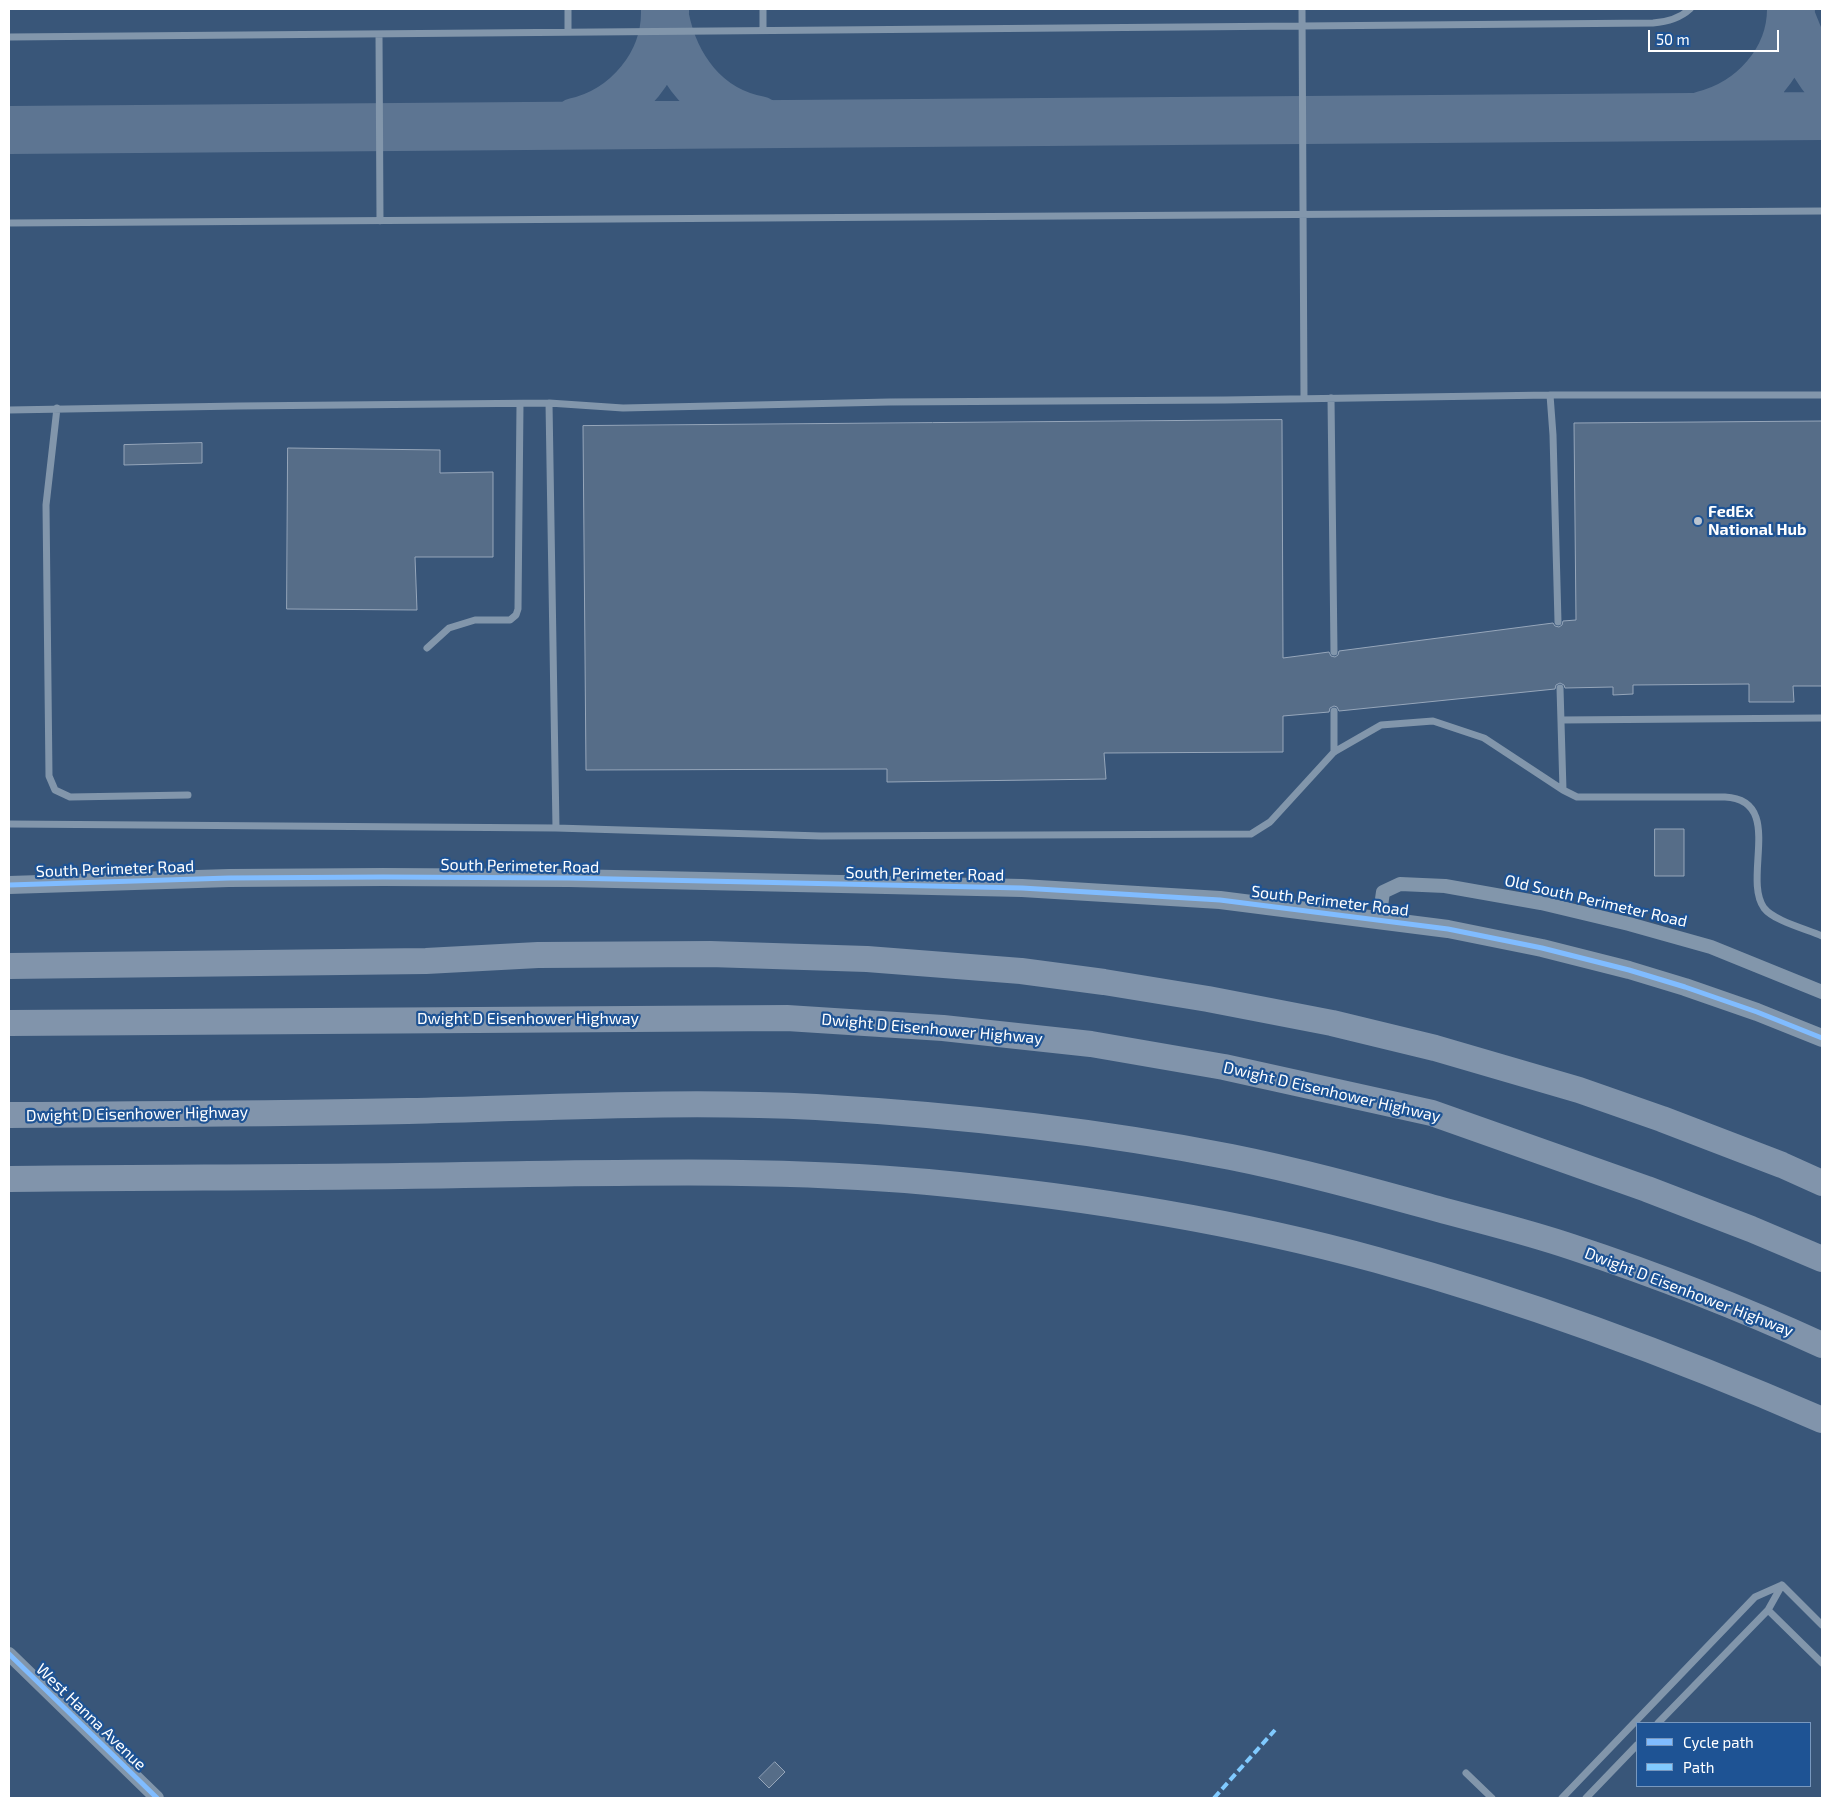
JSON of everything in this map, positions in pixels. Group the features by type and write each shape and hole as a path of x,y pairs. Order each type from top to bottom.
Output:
{"highway":[{"path":"9,966 426,961 538,955 710,954 867,959 1021,971 1208,999 1332,1022 1444,1050 1571,1088 1652,1116 1822,1183"},
{"name":"Dwight D Eisenhower Highway","path":"9,1023 787,1018 943,1028 1091,1044 1224,1068 1432,1113 1647,1189 1822,1259"},
{"name":"Dwight D Eisenhower Highway","path":"9,1115 405,1111 642,1105 768,1106 927,1115 1052,1128 1133,1139 1240,1159 1344,1183 1456,1214 1569,1246 1754,1315 1822,1345"},
{"path":"9,1179 712,1173 886,1179 1026,1193 1169,1214 1375,1260 1540,1309 1724,1378 1822,1420"}],"street":[{"name":"South Perimeter Road","path":"9,885 229,878 569,878 1022,888 1220,900 1448,929 1527,945 1685,987 1757,1012 1822,1038"},
{"name":"Old South Perimeter Road","path":"1379,920 1383,892 1400,884 1445,886 1541,903 1638,926 1711,947 1822,992"},
{"name":"West Hanna Avenue","path":"9,1654 157,1798"}],"lane":[{"path":"568,9 568,31"},
{"path":"763,9 763,30"},
{"path":"1302,9 1304,398"},
{"path":"9,37 1653,23 1673,20 1682,16 1690,9"},
{"path":"379,34 380,221"},
{"path":"9,222 1822,210"},
{"path":"9,410 520,404 623,408 727,401 1723,394 1822,396"},
{"path":"1550,395 1553,435 1558,622"},
{"path":"1332,398 1334,652"},
{"path":"427,648 449,628 475,620 510,620 516,616 518,609 520,404"},
{"path":"549,404 556,828"},
{"path":"56,408 46,505 50,776 55,790 70,797 188,795"},
{"path":"1560,688 1563,790"},
{"path":"1334,711 1334,752"},
{"path":"1561,720 1822,718"},
{"path":"9,824 556,828 822,836 1251,834 1270,822 1334,752 1381,725 1433,721 1484,738 1563,790 1578,797 1725,797 1742,800 1749,805 1756,816 1758,890 1762,906 1772,915 1822,936"},
{"path":"1659,1722 1768,1610 1782,1585"},
{"path":"1782,1585 1822,1625"},
{"path":"1562,1798 1755,1597 1782,1585"},
{"path":"1768,1610 1822,1662"},
{"path":"1586,1798 1636,1746"},
{"path":"1466,1773 1492,1798"}],"building":[{"path":"1282,420 1283,658 1329,652 1331,656 1335,657 1339,651 1553,623 1559,627 1563,621 1576,620 1574,423 1822,421 1822,686 1793,686 1794,702 1749,702 1749,684 1633,685 1633,694 1613,695 1613,687 1565,688 1560,683 1556,685 1555,689 1339,711 1334,706 1330,708 1329,712 1283,716 1283,752 1104,753 1106,779 887,782 887,769 586,770 583,426"},
{"path":"202,443 202,463 124,465 124,445"},
{"path":"288,448 440,450 440,473 493,472 493,557 415,557 417,610 287,609"},
{"path":"1655,829 1684,829 1684,876 1655,876"},
{"path":"775,1762 785,1772 769,1788 759,1778"}],"taxiway":[{"path":"1703,115 1737,101 1765,77 1776,62 1784,45 1789,28 1791,9"},
{"path":"575,122 594,116 611,107 627,95 640,81 651,66 659,48 664,30 665,10"},
{"path":"665,17 676,53 696,84 723,107 740,115 759,120"},
{"path":"1791,17 1804,49 1822,76"},
{"path":"9,130 1822,116"}],"marked path":[{"path":"1214,1798 1275,1730"}],"cycle path":[{"path":"9,885 229,878 569,878 1022,888 1220,900 1448,929 1542,948 1629,970 1685,987 1757,1012 1822,1038"},
{"path":"9,1654 157,1798"}],"place":[{"name":"FedEx National Hub","path":"1698,521"}]}
